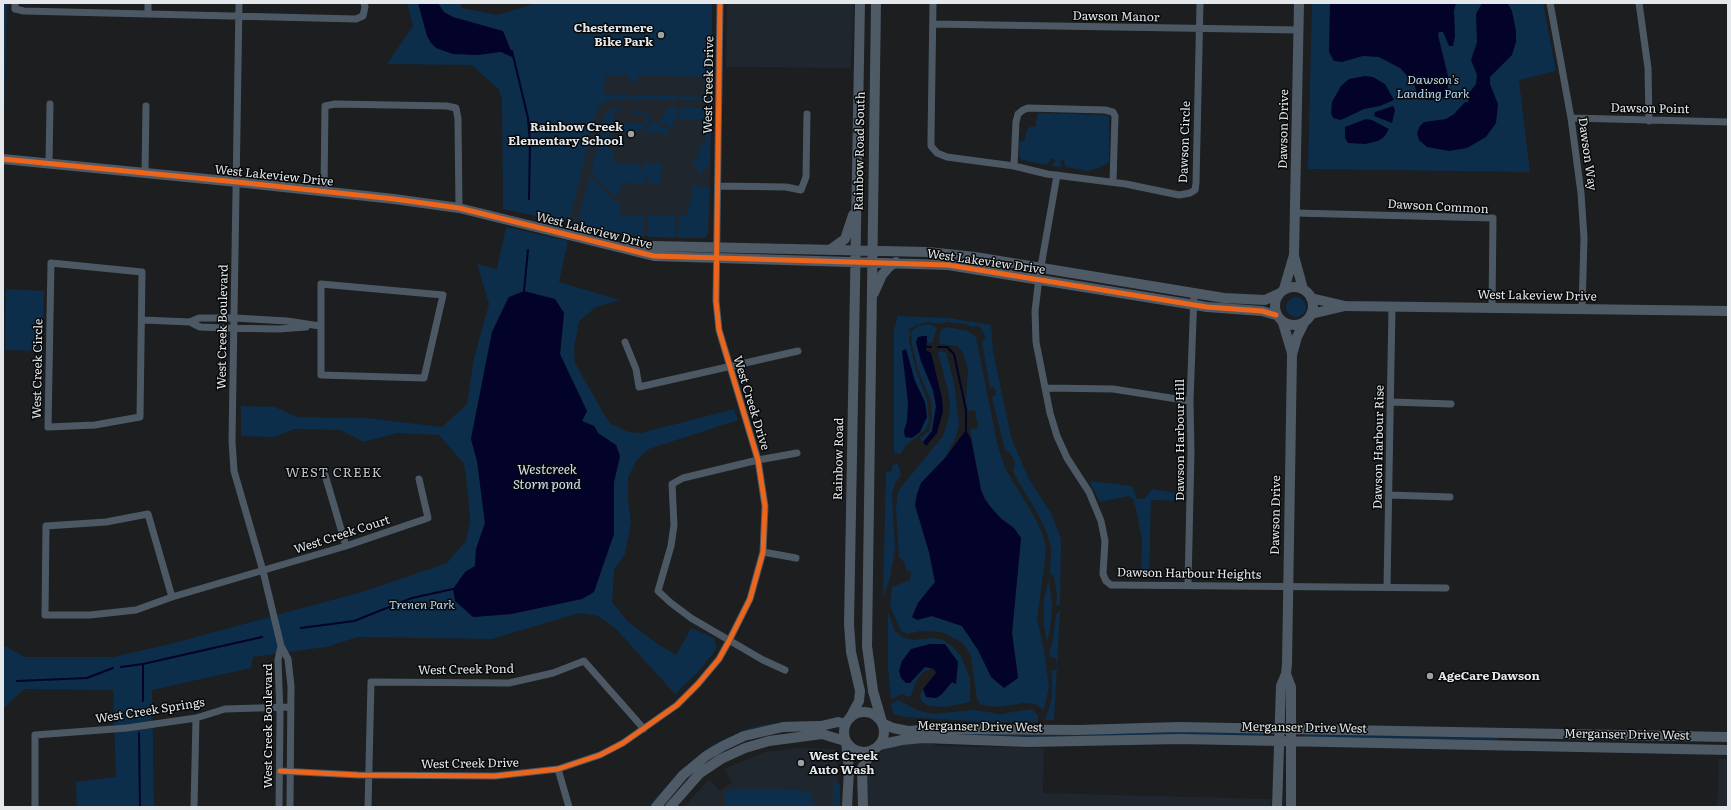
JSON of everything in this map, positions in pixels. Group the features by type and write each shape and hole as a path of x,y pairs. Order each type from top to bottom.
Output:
{"street":[{"path":"148,3 148,14"},
{"name":"West Creek Boulevard","path":"239,3 235,329 232,441 234,471 263,571 281,646 288,659 292,707 290,807"},
{"path":"15,6 24,11 356,19 364,16 364,3"},
{"name":"West Creek Drive","path":"280,771 369,775 495,776 558,769 600,754 623,743 644,729 677,705 698,684 719,659 750,599 763,552 765,506 758,460 719,330 716,302 720,3"},
{"name":"Rainbow Road South","path":"858,200 860,3"},
{"name":"Rainbow Road South","path":"871,299 876,3"},
{"name":"Dawson Circle","path":"933,3 931,138 934,151 947,157 1014,166 1057,175 1113,182 1179,195 1190,193 1195,190 1196,183 1200,3"},
{"name":"Dawson Drive","path":"1299,3 1294,254 1303,289"},
{"name":"Dawson Way","path":"1550,3 1571,118 1583,215 1582,309"},
{"path":"1639,3 1648,68 1649,121"},
{"name":"Dawson Manor","path":"933,24 1298,30"},
{"path":"49,163 50,104"},
{"path":"324,191 325,106 335,104 447,106 456,108 458,119 459,208"},
{"path":"145,174 146,106"},
{"path":"1014,166 1016,122 1018,114 1023,110 1028,108 1105,110 1113,112 1115,116 1113,182"},
{"path":"718,186 786,187 801,190 806,177 807,114"},
{"name":"Dawson Point","path":"1571,118 1728,122"},
{"name":"West Lakeview Drive","path":"3,158 145,174 324,191 459,208 628,248 654,246 716,253 856,262 896,262 948,265 1039,274 1193,299 1259,300 1270,299 1281,292"},
{"path":"1039,274 1057,175"},
{"path":"831,249 845,239 850,228 858,200"},
{"name":"Rainbow Road","path":"848,720 859,701 860,691 852,652 849,624 858,200"},
{"name":"Dawson Common","path":"1295,212 1493,218 1492,308"},
{"name":"West Lakeview Drive","path":"716,253 831,249 951,254 1039,274"},
{"name":"Dawson Drive","path":"1281,292 1294,254"},
{"path":"863,807 862,768 884,734 873,691 867,646 871,299 882,275 889,266 896,262"},
{"name":"West Creek Circle","path":"50,263 142,272 143,320 140,417 95,425 48,427 50,263"},
{"name":"Dawson Harbour Heights","path":"1039,274 1035,329 1050,413 1057,436 1067,458 1089,492 1101,521 1105,542 1103,574 1106,581 1111,585 1446,588"},
{"path":"321,284 443,295 424,378 321,375 320,326 321,284"},
{"path":"1293,287 1303,289 1312,298 1313,309 1304,323 1294,326 1280,319 1274,304 1281,292 1293,287"},
{"name":"West Lakeview Drive","path":"1312,298 1345,306 1728,311"},
{"name":"West Lakeview Drive","path":"1193,299 1222,309 1262,311 1280,319"},
{"name":"Dawson Harbour Hill","path":"1188,585 1191,451 1190,401 1193,299"},
{"name":"West Lakeview Drive","path":"1311,314 1345,306"},
{"name":"Dawson Harbour Rise","path":"1388,587 1392,307"},
{"path":"190,322 199,318 235,318 287,321 320,326"},
{"name":"Dawson Drive","path":"1280,319 1292,355"},
{"path":"143,320 190,322 200,327 235,329 279,329 320,326"},
{"name":"Dawson Drive","path":"1278,807 1281,686 1286,674 1292,355 1297,337 1304,323"},
{"path":"625,342 636,369 640,387 798,351"},
{"path":"1046,388 1113,389 1190,401"},
{"path":"1391,402 1451,404"},
{"path":"785,670 729,641 691,618 658,591 671,546 674,526 672,484 683,478 758,460 797,453"},
{"path":"325,475 346,546"},
{"name":"West Creek Court","path":"172,597 148,514 106,522 46,526 45,616 90,615 136,610 172,597 346,546 428,518 419,479"},
{"path":"1389,496 1450,497"},
{"path":"763,552 796,558"},
{"name":"West Creek Boulevard","path":"279,807 280,707 278,660 281,646"},
{"name":"West Creek Pond","path":"369,775 371,682 509,683 553,673 584,661 644,729"},
{"name":"Dawson Drive","path":"1286,674 1291,686 1291,807"},
{"name":"West Creek Springs","path":"35,807 35,735 127,728 196,718 225,708 292,707"},
{"path":"670,807 709,760 723,746 761,731 783,727 821,726 848,720 860,712 870,712 882,722"},
{"path":"194,807 196,718"},
{"path":"847,807 849,769 844,734 848,720"},
{"name":"Merganser Drive West","path":"882,722 893,728 908,731 938,729 1078,730 1179,727 1728,737"},
{"path":"656,807 683,775 709,760 769,741 822,734 846,741 856,750 862,752 877,747"},
{"name":"Merganser Drive West","path":"877,747 902,740 923,738 1028,742 1180,739 1291,740 1728,750"},
{"path":"558,769 569,807"},
{"path":"368,807 369,775"}],"shaded area":[{"path":"727,3 854,3 851,68 726,67"},
{"name":"Rainbow Creek Elementary School","path":"538,32 712,67 709,231 705,238 636,236 606,232 564,223"},
{"path":"927,741 937,746 1044,748 1043,793 1271,799 1270,807 868,807 867,773 874,758 888,747"},
{"path":"796,748 836,750 838,782 833,782 833,807 684,807 709,779 720,791 732,782 724,769 765,752"},
{"path":"1719,759 1728,759 1728,807 1717,807"}],"green space":[{"path":"3,3 7,3 3,151"},
{"path":"407,3 459,3 462,8 498,15 536,3 712,3 712,81 708,83 704,82 704,77 638,75 638,81 629,81 629,75 605,75 606,82 603,82 603,94 629,95 629,100 615,99 606,101 597,109 569,223 503,209 502,100 499,90 472,65 387,64 413,26"},
{"name":"Dawson's Landing Park","path":"1312,3 1543,3 1556,71 1519,80 1530,172 1308,169"},
{"path":"709,90 711,92 711,99 709,101 680,100 680,96 704,97 704,91"},
{"path":"632,95 677,96 677,100 631,100"},
{"path":"668,107 677,108 677,119 673,119 673,129 660,121"},
{"path":"613,108 625,109 618,109 614,114 614,123 646,123 646,114 633,113 633,109 647,113 650,117 648,124 638,132 611,132 609,142 600,136 605,114"},
{"path":"680,108 708,108 711,110 711,119 680,119"},
{"path":"1038,113 1108,116 1109,162 1099,168 1087,171 1066,167 1063,160 1060,161 1062,167 1052,166 1055,160 1052,158 1047,165 1022,160 1019,156 1019,142 1024,141 1027,130 1030,127 1035,127"},
{"path":"654,121 669,131 669,133 643,133"},
{"path":"700,122 711,122 710,164 697,177 697,165 693,165 693,159 698,158 699,147 705,142 705,131 701,127"},
{"path":"599,140 610,149 614,150 614,163 638,164 639,169 643,169 644,164 661,164 661,184 649,184 649,177 645,177 645,184 621,183 620,196 611,192 591,172"},
{"path":"590,175 614,200 620,201 620,215 644,215 644,237 606,232 577,226"},
{"path":"692,187 710,187 707,236 705,238 678,238 679,216 688,216 688,205 691,205"},
{"path":"648,215 675,215 675,238 648,237"},
{"name":"Trenen Park","path":"506,227 568,241 559,282 620,300 596,307 579,321 574,349 575,363 611,424 628,432 641,433 734,409 738,420 649,449 637,460 628,477 628,501 631,522 625,554 614,570 612,602 627,621 656,643 676,655 691,628 714,638 716,646 715,651 697,673 675,694 616,629 598,616 579,613 492,639 358,637 326,647 253,657 251,668 152,690 154,807 77,807 76,782 116,777 113,690 24,689 3,709 3,645 25,657 113,657 174,643 365,591 447,563 466,541 470,522 468,491 464,464 439,435 397,433 364,442 340,430 294,429 275,437 241,436 241,406 275,407 297,417 366,418 442,427 467,404 474,358 489,304 477,264 497,269","holes":["508,297 555,299 564,313 560,354 582,421 594,426 598,433 616,446 620,456 614,482 614,534 548,606 511,614 474,617 465,572 475,566 476,549 485,523 477,461 471,439 492,332"]},
{"path":"6,289 44,291 42,351 5,350"},
{"path":"1296,297 1303,300 1306,307 1303,314 1296,317 1289,314 1286,307 1289,300"},
{"path":"898,316 949,318 991,325 993,351 1011,437 1028,477 1052,515 1061,539 1060,604 1056,606 1057,593 1054,577 1050,573 1051,549 1047,533 1039,516 1013,472 1015,462 1009,452 1005,451 992,397 996,395 996,390 993,387 990,388 982,342 986,337 979,326 972,327 965,324 947,322 939,324 929,322 917,325 907,330 910,331 909,341 916,370 927,400 929,421 926,429 905,446 901,454 894,453 894,330"},
{"path":"930,324 937,328 932,343 928,343 927,336 916,342 921,361 933,390 936,406 932,431 923,442 920,438 929,431 932,418 931,401 918,370 912,345 911,331 918,326"},
{"path":"947,327 968,331 976,337 997,443 1005,468 1035,518 1043,535 1046,549 1037,618 1044,650 1049,687 1044,710 1035,704 1024,703 999,707 981,705 977,699 971,656 963,643 942,632 920,631 908,634 901,631 890,606 892,587 910,580 911,571 907,571 904,562 899,557 896,508 898,491 943,436 949,417 950,404 938,352 946,352 954,383 959,423 956,437 945,458 921,483 915,505 929,552 935,582 918,603 917,620 931,616 962,626 978,650 1018,678 1012,633 1021,538 1014,528 992,510 981,490 970,430 978,428 975,410 968,411 966,402 968,370 964,355 958,346 940,344 939,339 941,330"},
{"path":"898,464 901,475 895,483 892,493 895,549 890,577 883,598 886,471 891,472 893,465"},
{"path":"1089,481 1132,486 1137,499 1144,499 1152,489 1183,494 1183,501 1151,500 1149,578 1141,577 1142,541 1133,499 1129,496 1100,502"},
{"path":"1049,580 1052,604 1051,624 1047,642 1044,626 1044,599"},
{"path":"1060,610 1057,666 1056,659 1050,657 1049,652 1053,641 1056,615"},
{"path":"888,612 895,631 902,637 914,640 933,638 943,640 953,647 961,656 970,678 970,702 945,707 929,706 922,702 920,695 923,689 941,695 952,682 956,683 957,662 945,645 918,673 925,667 929,667 931,669 923,672 916,681 911,696 907,697 903,694 891,699 888,669"},
{"path":"1057,666 1054,720 1045,720 1052,698 1052,670 1056,670"},
{"path":"898,700 917,710 932,714 975,710 1000,714 1032,709 1038,715 1038,722 986,722 905,717 893,714 891,704"},
{"path":"789,721 823,721 756,728 664,790 650,807 648,807 679,772 712,745 747,729"},
{"path":"1181,732 1263,733 1263,736 968,737 968,734 1056,735"},
{"path":"1304,734 1498,738 1498,740 1303,737"},
{"path":"833,782 838,782 840,786 840,807 833,807"},
{"path":"733,789 800,790 810,793 816,807 725,807 725,793"}],"water":[{"path":"418,3 438,3 444,12 453,17 503,31 514,58 501,52 478,55 453,54 436,48 427,36"},
{"path":"1330,3 1456,3 1454,11 1455,36 1453,46 1449,46 1443,32 1439,32 1438,35 1449,80 1446,96 1438,100 1427,100 1419,97 1413,82 1400,68 1379,57 1363,56 1342,62 1334,61 1329,52"},
{"path":"1482,3 1508,4 1512,11 1516,31 1516,42 1512,55 1490,77 1490,84 1498,104 1496,123 1486,137 1467,148 1449,151 1427,147 1419,140 1417,133 1420,126 1424,122 1446,119 1454,114 1465,102 1468,102 1469,93 1476,84 1477,75 1471,60 1477,42 1476,14"},
{"path":"1365,76 1373,77 1385,84 1394,100 1380,106 1364,109 1341,120 1333,118 1331,113 1332,102 1341,86 1349,79"},
{"path":"1393,106 1395,110 1392,123 1374,116 1375,112"},
{"path":"1366,119 1372,120 1389,129 1384,137 1378,141 1365,144 1348,143 1345,138 1345,127"},
{"name":"Westcreek Storm pond","path":"524,291 555,299 564,313 560,354 587,411 582,421 594,426 598,433 616,445 620,456 614,482 614,534 594,592 582,599 511,614 473,617 455,601 453,589 465,572 475,566 476,549 485,523 477,461 471,439 492,332 509,297"},
{"path":"927,336 926,350 931,353 942,398 943,411 937,433 926,446 923,442 932,431 936,406 933,390 921,361 916,342 918,337"},
{"path":"906,349 915,381 925,402 927,417 920,432 912,438 905,437 904,431 907,421 908,402 902,351"},
{"path":"966,430 971,439 981,490 985,500 1001,519 1014,528 1021,538 1012,633 1018,678 1004,688 991,677 978,650 962,626 932,616 917,620 912,617 918,603 935,582 929,552 915,505 917,494 921,483 945,458"},
{"path":"930,644 945,644 958,662 956,684 952,682 941,695 936,698 926,697 923,689 936,673 934,669 925,667 910,683 906,683 901,678 899,671 902,661 911,649"}],"waterway":[{"path":"512,51 528,118 530,142 529,199"},
{"path":"524,291 528,250"},
{"path":"926,347 931,347"},
{"path":"938,347 947,347 954,354 966,410 966,430"},
{"path":"301,628 354,621 412,598 453,589"},
{"path":"121,667 143,664 262,637"},
{"path":"143,664 143,701"},
{"path":"17,681 87,678 113,668"},
{"path":"139,733 140,807"}],"cycle path":[{"path":"280,771 358,775 495,776 558,769 600,755 623,743 677,705 698,684 719,659 750,599 763,552 765,506 758,460 719,330 716,301 720,3"},
{"path":"3,159 237,182 394,199 459,208 654,256 948,265 1207,307 1262,311 1276,315"}],"place":[{"name":"Chestermere Bike Park","path":"661,35"},
{"name":"Rainbow Creek Elementary School","path":"631,134"},
{"name":"AgeCare Dawson","path":"1430,676"},
{"name":"West Creek Auto Wash","path":"801,763"}],"district":[{"name":"WEST CREEK","path":"334,473"}]}
